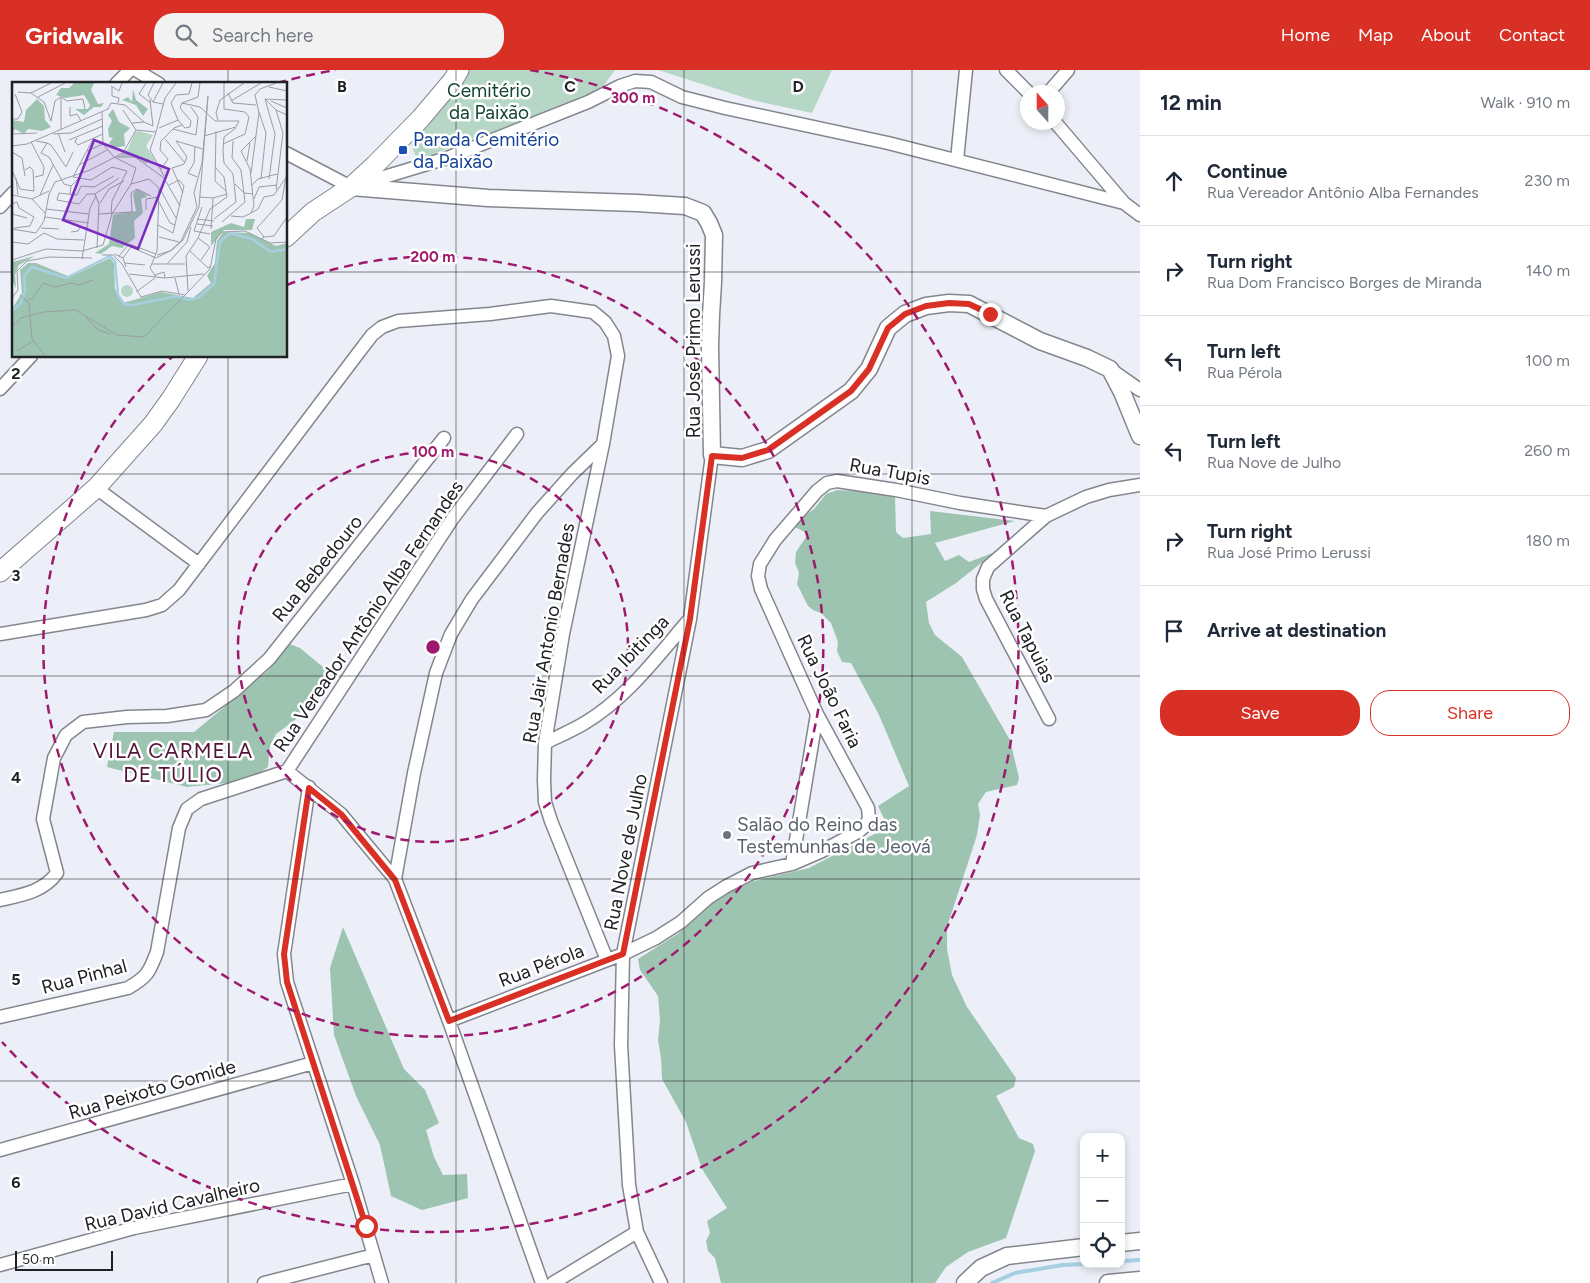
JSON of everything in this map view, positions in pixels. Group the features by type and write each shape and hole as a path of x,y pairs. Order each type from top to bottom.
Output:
{"main road":[{"path":"288,235 312,212 351,187 381,160 453,80 459,70"},
{"path":"0,572 96,488 153,424 197,358"}],"street":[{"path":"118,82 130,70"},
{"path":"136,70 156,82"},
{"path":"956,160 966,70"},
{"path":"1006,70 1021,85"},
{"path":"1055,85 1068,70"},
{"path":"288,153 351,187 447,158 579,106 620,86 635,81 650,82 682,97 725,108 888,143 1124,203"},
{"path":"1062,130 1124,203 1140,215"},
{"name":"Rua José Primo Lerussi","path":"351,187 488,198 627,202 685,206 703,213 714,235 714,282 710,347 712,456 742,458 768,450 797,431 851,391 869,369 888,328 905,314 926,306 949,303 969,304 1040,341 1087,358 1110,369"},
{"path":"0,206 12,194"},
{"name":"Rua Jair Antonio Bernades","path":"200,564 372,335 382,327 398,321 490,314 551,306 593,312 605,322 614,336 618,356 603,444 564,634 545,743 544,780 545,802 550,821 607,960"},
{"path":"0,389 29,358"},
{"path":"1110,369 1140,390"},
{"path":"1110,369 1122,392 1140,436"},
{"name":"Rua Vereador Antônio Alba Fernandes","path":"287,771 453,518 517,434"},
{"name":"Rua Bebedouro","path":"0,900 42,888 57,874 43,820 54,758 66,735 83,722 127,717 167,716 206,710 234,691 269,659 444,438"},
{"path":"395,880 414,773 436,673 451,634 472,599 537,513 572,474 603,444"},
{"name":"Rua Nove de Julho","path":"661,1283 637,1232 630,1185 621,1045 623,954 690,619 712,456"},
{"name":"Rua Tupis","path":"761,589 758,576 760,564 775,540 817,490 827,483 837,480 960,503 1046,516"},
{"name":"Rua Tapuias","path":"1049,719 982,589 983,579 988,566 1046,516 1086,497 1109,490 1140,485"},
{"path":"0,634 146,610 162,605 179,590 200,564 96,488"},
{"name":"Rua João Faria","path":"761,589 817,714 868,808"},
{"name":"Rua Ibitinga","path":"545,743 584,724 610,704 642,674 690,619"},
{"path":"792,864 817,714"},
{"path":"287,771 341,814 395,880 449,1021 542,1283"},
{"name":"Rua Pinhal","path":"0,1017 128,988 140,981 150,971 157,952 179,828 187,809 201,799 287,771"},
{"path":"309,788 284,954 287,982 353,1184 382,1283"},
{"name":"Rua Pérola","path":"449,1021 623,954 656,938 681,922 708,898 725,887 752,874 792,864 858,832 869,818 868,808"},
{"name":"Rua Peixoto Gomide","path":"0,1150 313,1063"},
{"name":"Rua David Cavalheiro","path":"0,1266 134,1228 353,1184"},
{"path":"553,1283 637,1232"},
{"path":"1125,1243 1140,1241"},
{"path":"965,1283 981,1268 1007,1256 1080,1247"},
{"path":"264,1283 374,1255"},
{"path":"1108,1283 1140,1280"}],"green space":[{"name":"Cemitério da Paixão","path":"470,70 615,70 602,88 509,126 417,160 411,144 460,88"},
{"path":"658,70 832,70 812,113 752,100"},
{"path":"837,490 872,492 895,496 896,532 903,538 931,534 930,511 1015,521 935,543 945,561 959,555 969,562 995,552 956,583 926,602 929,623 935,635 962,657 1010,740 1019,778 1017,785 986,792 978,804 980,815 977,835 947,927 947,949 952,975 967,1007 1016,1078 1014,1087 996,1096 1019,1138 1033,1144 1035,1151 1006,1238 968,1252 946,1267 935,1283 721,1283 715,1258 708,1251 706,1241 710,1233 707,1221 727,1208 702,1169 686,1122 662,1079 658,1040 660,1020 658,996 640,970 638,959 679,933 706,904 754,881 809,868 888,827 878,806 909,786 879,715 851,663 842,662 837,651 838,642 831,623 821,613 808,606 797,584 799,573 795,563 796,552 808,534 795,527 805,515 814,509 826,494"},
{"path":"287,643 300,648 329,672 299,717 276,734 270,746 268,767 248,781 187,787 107,767 114,732 194,732 269,670"},
{"path":"343,927 404,1069 425,1090 439,1123 426,1130 434,1157 443,1175 467,1174 468,1198 422,1210 391,1196 380,1145 356,1096 334,1035 330,968"}],"waterway":[{"path":"1125,1261 1140,1260"},
{"path":"992,1283 1015,1273 1080,1264"}],"place":[{"name":"Parada Cemitério da Paixão","path":"403,150"},
{"name":"Salão do Reino das Testemunhas de Jeová","path":"727,835"}],"district":[{"name":"VILA CARMELA DE TÚLIO","path":"173,763"}],"route":[{"path":"366,1226 287,982 284,954 309,788 341,814 395,880 449,1021 623,954 690,619 712,456 742,458 768,450 797,431 851,391 869,369 880,349 888,328 905,314 926,306 949,303 969,304 990,314"}]}
